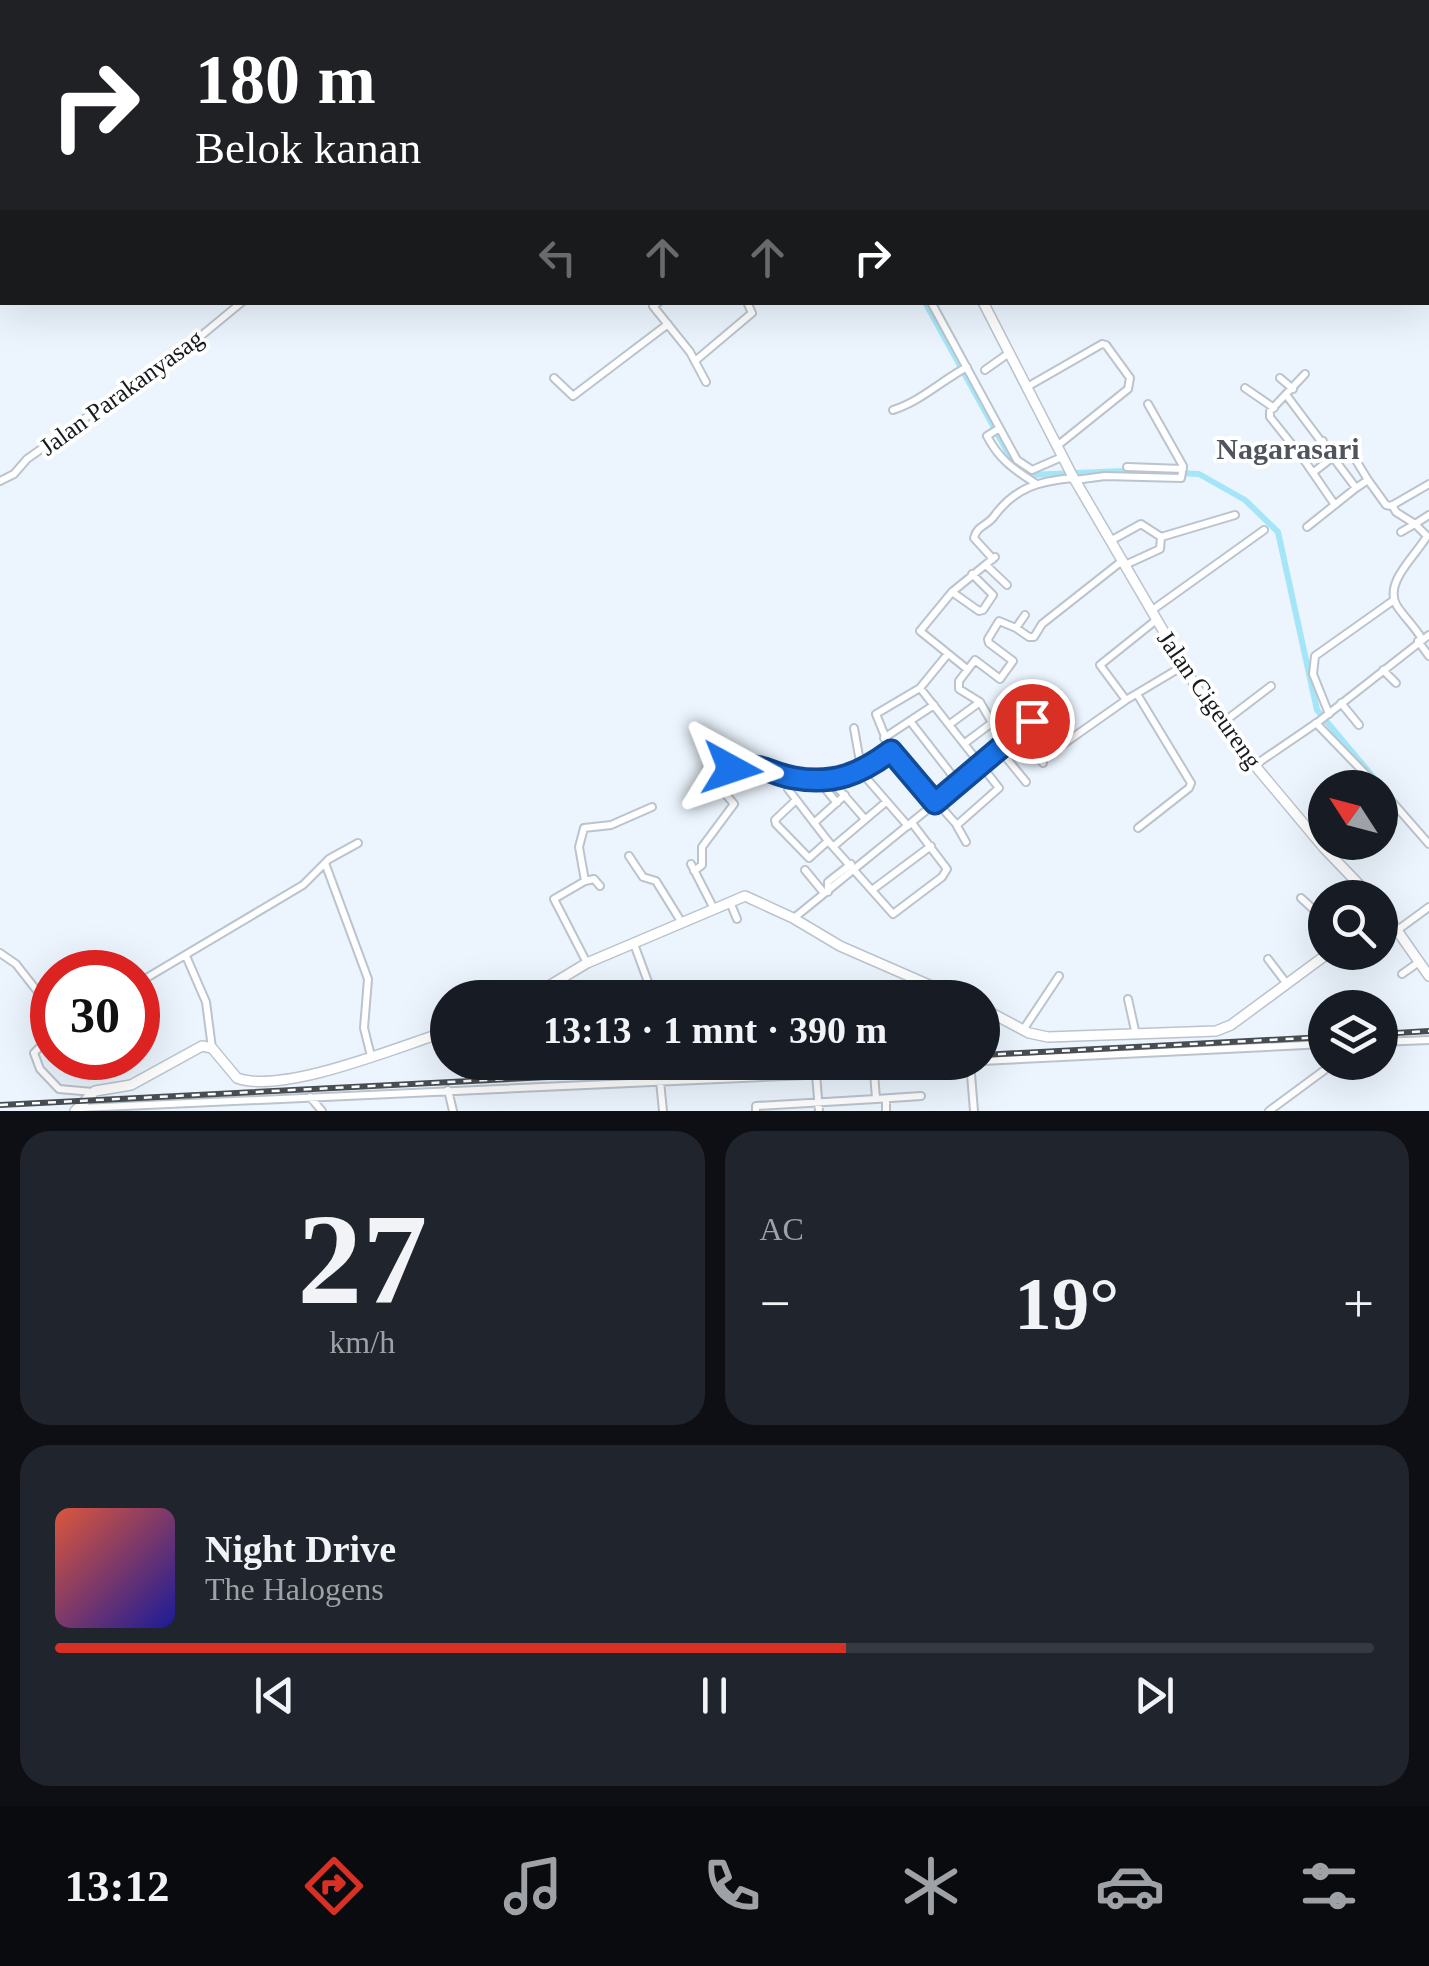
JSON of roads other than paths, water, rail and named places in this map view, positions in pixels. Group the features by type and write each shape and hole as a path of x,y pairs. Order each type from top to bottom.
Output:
{"street":[{"name":"Jalan Parakanyasag","path":"0,481 238,305"},
{"path":"655,305 706,382"},
{"path":"695,361 752,313 748,305"},
{"path":"932,305 994,431 1017,460 1027,468 1038,468 1062,457"},
{"name":"Jalan Cigeureng","path":"984,305 1062,457 1183,666 1221,724 1308,823"},
{"path":"554,378 573,396 668,324"},
{"path":"1027,387 1104,344 1130,378 1124,394 1057,446"},
{"path":"985,370 1009,353"},
{"path":"893,410 924,397 963,369"},
{"path":"1305,374 1270,416 1315,471 1336,505"},
{"path":"1280,378 1356,488"},
{"path":"1245,388 1274,408"},
{"path":"1148,404 1182,471"},
{"path":"994,431 987,436 995,452 1007,466 1035,483"},
{"path":"1302,457 1323,441"},
{"path":"1315,471 1334,457"},
{"path":"1358,462 1386,505 1429,484"},
{"path":"1127,467 1182,471"},
{"path":"1007,585 974,538 976,530 1000,506 1035,483 1072,475 1177,479 1182,471"},
{"path":"1307,527 1368,480"},
{"path":"1392,505 1428,535 1396,578 1392,592 1423,638 1429,656"},
{"path":"1112,540 1140,524 1161,537 1234,515"},
{"path":"1401,532 1429,515"},
{"path":"1126,700 1100,665 1153,617 1264,530"},
{"path":"991,721 980,702 958,687 967,668 976,661 1003,678 1013,661 988,639 999,621 1034,636 1042,624 1124,563 1160,549 1161,537"},
{"path":"967,668 920,631 952,592 991,560"},
{"path":"952,592 979,611 984,610 993,595 972,574"},
{"path":"1365,770 1322,719 1313,674 1315,656 1394,600"},
{"path":"1016,628 1024,616"},
{"path":"1255,765 1322,719 1423,638"},
{"path":"947,655 920,688 878,711 877,719 891,751 956,825 966,842"},
{"path":"1028,723 1040,721 1064,744 1183,666"},
{"path":"1382,670 1396,683"},
{"path":"1221,724 1271,686"},
{"path":"920,688 983,764 998,792 956,825"},
{"path":"794,918 827,893 853,866 1000,750 1028,723 1035,709 1056,694"},
{"path":"1137,694 1191,783 1138,828"},
{"path":"950,724 980,702"},
{"path":"1342,703 1359,726"},
{"path":"884,738 934,705"},
{"path":"965,744 1002,716 1043,764"},
{"path":"910,720 959,784"},
{"path":"788,790 890,912 895,913 946,873 947,865 862,773 854,728"},
{"path":"1000,750 1026,782"},
{"path":"714,909 692,867 702,865 702,848 734,804 722,790 732,769 761,765 791,778 819,781 862,773 891,751"},
{"path":"830,779 864,818"},
{"path":"819,781 836,803"},
{"path":"814,823 845,795"},
{"path":"796,800 776,824 808,858 886,802"},
{"path":"585,881 579,847 584,828 611,825 652,808"},
{"path":"1398,809 1429,844"},
{"path":"160,971 303,885 325,862 358,843"},
{"path":"872,890 931,846"},
{"path":"629,856 643,878 656,881 682,924"},
{"name":"Jalan Cigeureng","path":"1340,860 1357,880"},
{"path":"325,862 368,978 364,1028 371,1056"},
{"path":"805,870 827,893"},
{"path":"587,963 554,901 556,895 585,881 594,879 600,886"},
{"path":"559,980 587,963 745,896 794,918 840,946 918,980"},
{"path":"1301,898 1308,904"},
{"path":"730,900 737,919"},
{"path":"1429,908 1399,929 1429,976"},
{"path":"634,944 648,980"},
{"path":"0,953 16,964 30,982"},
{"path":"186,956 206,1002 212,1048 230,1072 246,1081 325,1071 430,1037"},
{"path":"1268,959 1287,984"},
{"path":"1402,974 1420,962"},
{"path":"1000,1018 1048,1037 1222,1030 1308,968"},
{"path":"1023,1030 1059,976"},
{"path":"1128,1000 1136,1036"},
{"path":"1398,1041 1429,1040"},
{"path":"1000,1060 1308,1045"},
{"path":"84,1103 131,1085 202,1046 212,1048"},
{"path":"49,1080 84,1103 152,1108 192,1102 682,1080"},
{"path":"816,1080 818,1107"},
{"path":"875,1080 876,1099"},
{"path":"970,1080 974,1111"},
{"path":"1275,1109 1312,1080"},
{"path":"660,1081 662,1111"},
{"path":"448,1090 453,1111"},
{"path":"309,1096 322,1111"},
{"path":"756,1111 756,1106 818,1107 921,1096"},
{"path":"886,1098 886,1111"},
{"path":"192,1102 196,1111"}],"waterway":[{"path":"927,305 1008,453 1027,475 1124,471 1199,474 1245,500 1278,532 1317,710 1367,770"}],"railway":[{"path":"1398,1033 1429,1031"},
{"path":"1000,1054 1308,1038"},
{"path":"0,1105 488,1080"}],"district":[{"name":"Nagarasari","path":"1288,449"}]}
